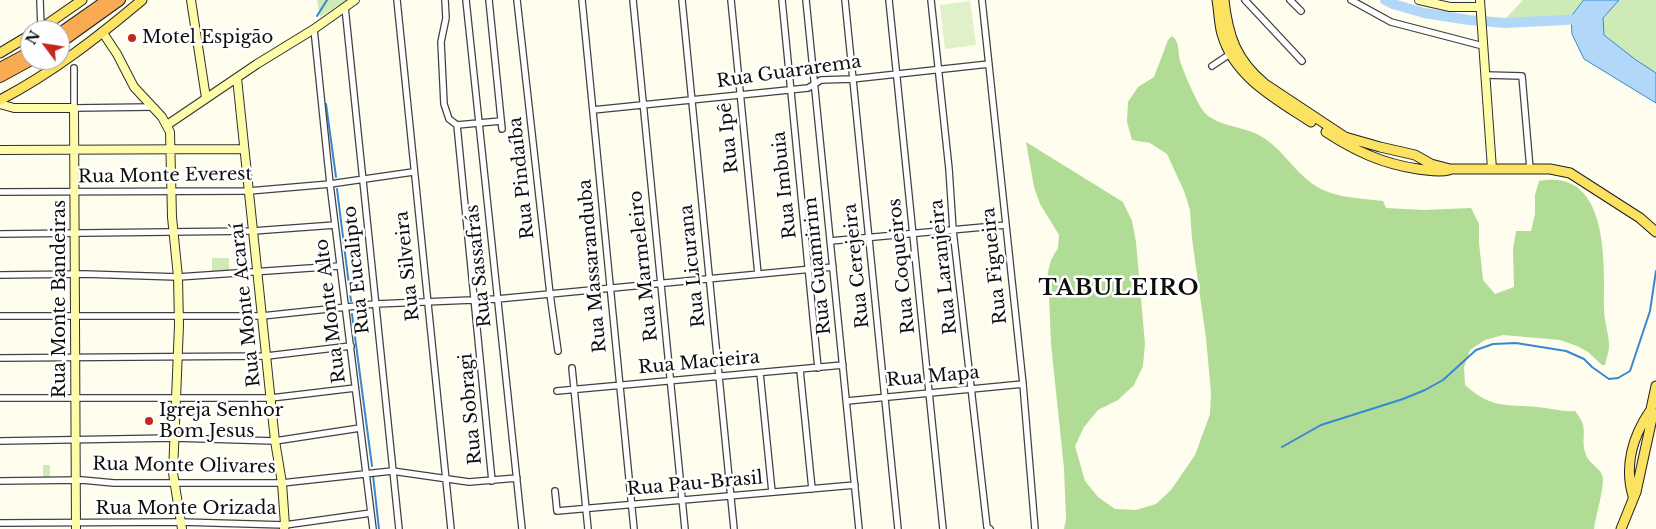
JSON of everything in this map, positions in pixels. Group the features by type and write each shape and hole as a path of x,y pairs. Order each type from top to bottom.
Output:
{"highway":[{"path":"70,26 107,0"},
{"path":"70,35 120,0"},
{"path":"0,68 20,57"},
{"path":"0,77 20,66"}],"main road":[{"path":"53,20 82,0"},
{"path":"0,100 53,68 103,33 142,0"},
{"path":"1217,0 1222,35 1230,54 1240,69 1262,89 1350,147 1377,160 1408,168 1440,172 1450,169 1562,170 1576,175 1640,218 1656,232"},
{"path":"1224,0 1231,38 1245,64 1265,84 1345,137 1410,154 1450,169"},
{"path":"0,54 20,41"},
{"path":"1377,160 1376,153 1380,147"},
{"path":"1408,168 1412,160 1410,154"},
{"path":"1633,496 1630,462 1634,440 1651,409 1656,386"},
{"path":"1621,529 1636,492 1643,464 1652,414 1651,409"},
{"path":"1634,440 1640,439 1647,442"},
{"path":"1630,462 1636,465 1643,464"}],"street":[{"path":"40,0 40,20"},
{"path":"191,0 206,98"},
{"path":"167,125 356,0"},
{"name":"Rua Silveira","path":"397,0 413,172 451,529"},
{"path":"445,0 446,18 440,42 444,104 449,119 457,125 501,121"},
{"name":"Rua Sassafrás","path":"466,0 522,529"},
{"path":"489,0 502,129"},
{"name":"Rua Pindaíba","path":"517,0 558,352"},
{"name":"Rua Massaranduba","path":"582,0 634,529"},
{"name":"Rua Marmeleiro","path":"633,0 685,529"},
{"name":"Rua Licurana","path":"682,0 734,529"},
{"name":"Rua Ipê","path":"730,0 758,274"},
{"name":"Rua Imbuia","path":"782,0 818,368"},
{"name":"Rua Guamirim","path":"806,0 859,529"},
{"name":"Rua Cerejeira","path":"845,0 898,529"},
{"name":"Rua Coqueiros","path":"890,0 943,529"},
{"name":"Rua Laranjeira","path":"931,0 949,169 953,230 988,527 990,529"},
{"name":"Rua Figueira","path":"982,0 1023,384 1036,529"},
{"path":"1245,0 1302,61"},
{"path":"1290,0 1301,11"},
{"path":"1351,0 1378,16 1399,25 1483,46"},
{"path":"1419,0 1464,8 1480,8 1492,169"},
{"name":"Rua Eucalipto","path":"345,8 398,529"},
{"name":"Rua Monte Alto","path":"314,29 330,184 373,529"},
{"path":"103,33 134,87 153,107 170,132 173,232 178,277 179,315 174,482 182,526"},
{"path":"1212,66 1230,54"},
{"name":"Rua Guararema","path":"594,110 808,88 821,80 852,79 989,64"},
{"name":"Rua Monte Bandeiras","path":"74,68 76,526"},
{"path":"1485,75 1522,76 1530,169"},
{"name":"Rua Monte Acaraí","path":"237,78 275,441 282,483 286,528"},
{"path":"0,104 14,108 153,107"},
{"name":"Rua Sobragi","path":"457,125 476,301 492,480"},
{"path":"0,150 244,149"},
{"name":"Rua Monte Everest","path":"0,192 249,191 330,184 413,172"},
{"path":"0,234 253,231 335,225"},
{"path":"830,241 1006,225"},
{"path":"0,275 75,274 178,277 340,266"},
{"path":"0,316 262,316 375,304 476,301 834,267"},
{"path":"0,358 267,356 350,346"},
{"name":"Rua Macieira","path":"557,391 843,365"},
{"path":"572,368 588,529"},
{"path":"800,370 812,489"},
{"path":"760,373 772,492"},
{"name":"Rua Mapa","path":"847,401 1023,384"},
{"path":"0,398 271,398 355,388"},
{"path":"0,441 174,438 275,441 360,428"},
{"name":"Rua Monte Olivares","path":"0,480 76,480 114,483 282,483 392,470 468,482 516,478"},
{"name":"Rua Pau-Brasil","path":"555,491 557,511 855,485"},
{"name":"Rua Monte Orizada","path":"0,523 76,526 286,528 371,513"}],"green space":[{"path":"317,0 347,0 320,17"},
{"path":"1523,0 1584,0 1571,17 1560,15 1556,21 1504,20"},
{"path":"1619,0 1656,0 1656,73 1604,35 1603,18"},
{"path":"970,1 976,45 945,49 940,5"},
{"path":"1172,36 1177,42 1185,75 1204,112 1215,120 1250,131 1265,139 1303,176 1318,187 1345,196 1383,201 1386,208 1424,210 1471,208 1479,224 1483,280 1495,294 1514,287 1513,249 1516,231 1531,231 1535,214 1535,195 1539,181 1562,181 1579,189 1591,203 1598,223 1604,268 1604,313 1609,346 1605,365 1602,365 1588,352 1560,340 1503,335 1485,340 1470,350 1464,367 1465,385 1491,402 1575,411 1584,428 1586,455 1600,472 1603,479 1594,529 1064,529 1066,519 1064,468 1051,344 1048,272 1051,260 1058,248 1059,235 1040,204 1034,187 1026,142 1123,202 1132,221 1136,242 1145,344 1143,366 1134,385 1118,400 1098,410 1084,427 1075,446 1085,481 1098,497 1115,509 1136,510 1156,504 1171,490 1195,455 1210,414 1211,393 1190,210 1184,191 1167,154 1150,143 1132,140 1127,122 1128,102 1138,87 1154,77 1168,40"},
{"path":"212,258 229,258 229,271 212,272"},
{"path":"43,465 50,465 50,477 43,478"}],"water":[{"path":"1584,0 1619,0 1603,18 1604,35 1656,73 1656,103 1584,59 1572,34 1571,17"}],"waterway":[{"path":"317,16 327,0"},
{"path":"1385,0 1424,13 1469,20 1505,23 1583,19"},
{"path":"326,104 336,177"},
{"path":"337,189 351,301"},
{"path":"1282,447 1321,425 1403,399 1425,390 1443,380 1476,350 1493,344 1516,343 1566,351 1584,359 1609,379 1618,378 1630,371 1650,311 1656,271"},
{"path":"352,314 372,466"},
{"path":"373,475 379,529"}],"place":[{"name":"Motel Espigão","path":"132,38"},
{"name":"Igreja Senhor Bom Jesus","path":"149,421"}],"district":[{"name":"TABULEIRO","path":"1119,289"}]}
